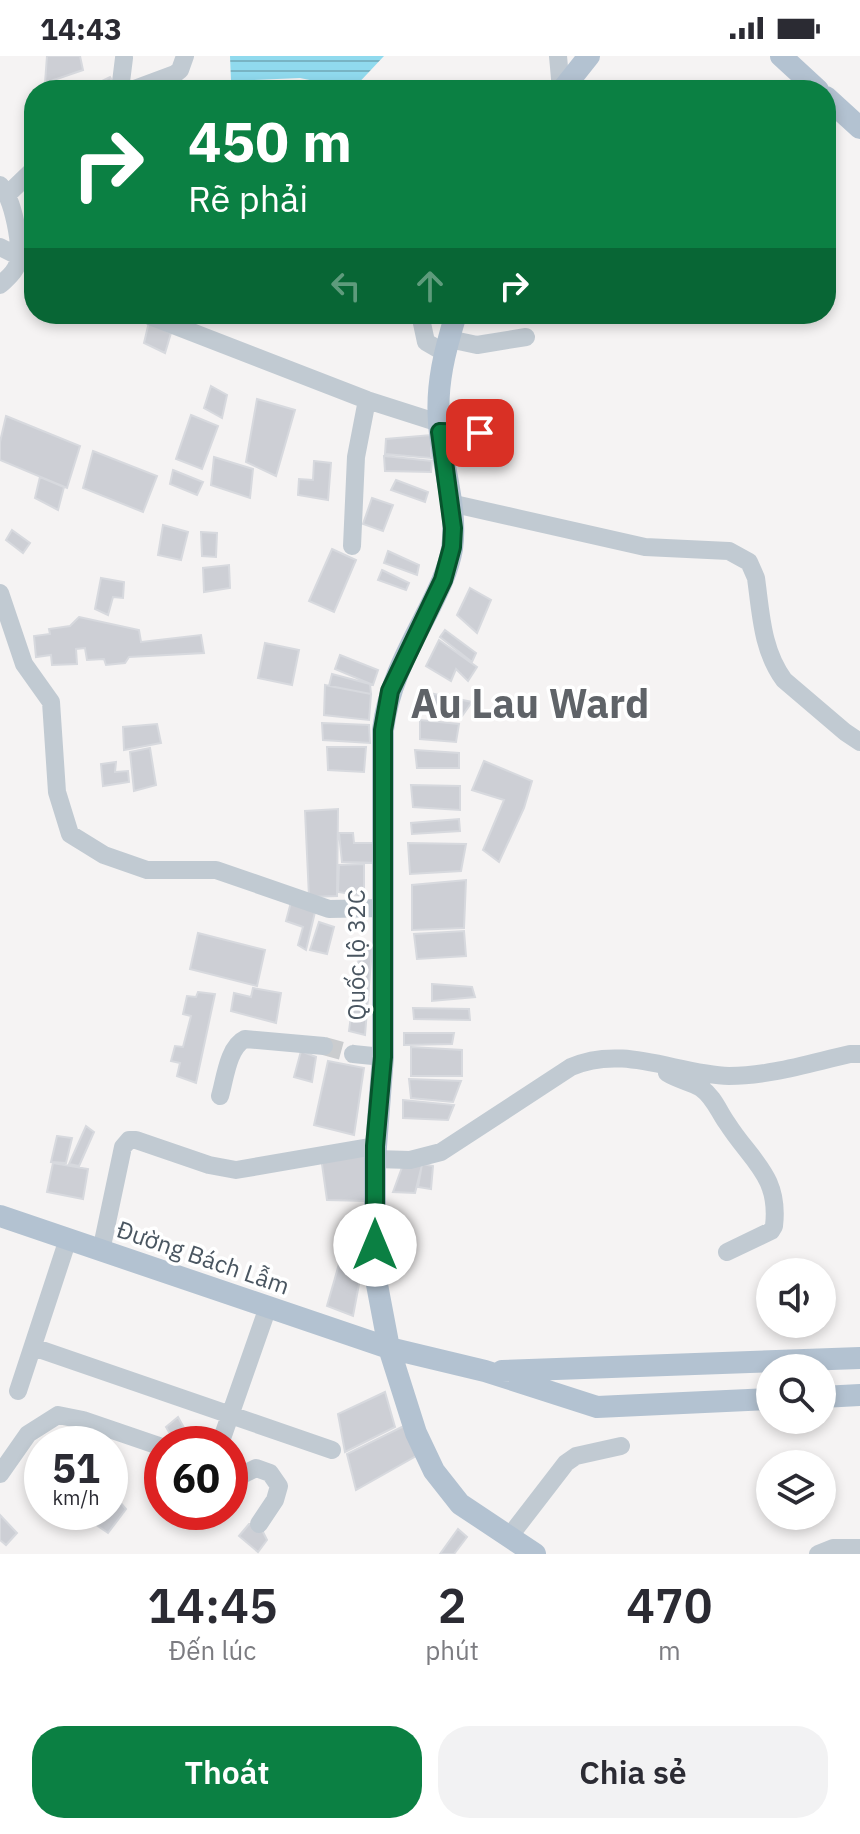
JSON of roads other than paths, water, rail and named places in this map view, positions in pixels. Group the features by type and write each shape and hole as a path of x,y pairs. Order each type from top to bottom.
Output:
{"main road":[{"path":"569,80 589,56"},
{"path":"781,56 807,80"},
{"path":"836,106 860,128"},
{"name":"Quốc lộ 32C","path":"453,324 438,398 453,528 448,565 396,674 385,709 383,1057 375,1153 375,1274 389,1348 416,1433 434,1471 460,1504 535,1554"},
{"name":"Đường Bách Lẫm","path":"0,1216 389,1348 485,1371"},
{"path":"485,1371 860,1358"},
{"path":"485,1371 597,1407 756,1400"},
{"path":"836,1396 860,1395"}],"street":[{"path":"159,80 180,70 185,56"},
{"path":"558,56 560,80"},
{"path":"121,80 124,58"},
{"path":"23,264 12,205 4,189 24,176"},
{"path":"0,247 23,264"},
{"path":"0,285 23,264"},
{"path":"171,324 439,427 498,438"},
{"path":"422,324 426,342 447,346 477,345 526,337"},
{"path":"352,546 356,457 367,400"},
{"path":"450,503 645,547 729,551 743,556 754,569 766,647 777,670 784,680 860,742"},
{"path":"0,593 24,664 51,702 57,792 70,834 104,855 147,870 216,870 329,909 383,908"},
{"path":"220,1096 237,1043 245,1039 324,1046"},
{"path":"353,1054 383,1057"},
{"path":"101,1251 123,1147 129,1140 217,1168 236,1170 375,1153 410,1160 441,1152 582,1062 617,1057 711,1075 744,1076 860,1054"},
{"path":"653,1064 677,1079 701,1088 715,1103 772,1186 774,1226 771,1231 727,1252"},
{"path":"18,1391 68,1239"},
{"path":"226,1426 268,1307"},
{"path":"33,1347 332,1450"},
{"path":"0,1474 28,1434 58,1415 144,1441"},
{"path":"509,1537 566,1463 576,1456 621,1446"},
{"path":"248,1472 256,1468 270,1473 279,1486 275,1500 259,1524"},
{"path":"818,1554 833,1548 860,1548"}],"water":[{"path":"230,56 384,56 361,80 231,80"}],"tunnel":[{"path":"324,1046 353,1054"}],"district":[{"name":"Au Lau Ward","path":"530,704"}]}
